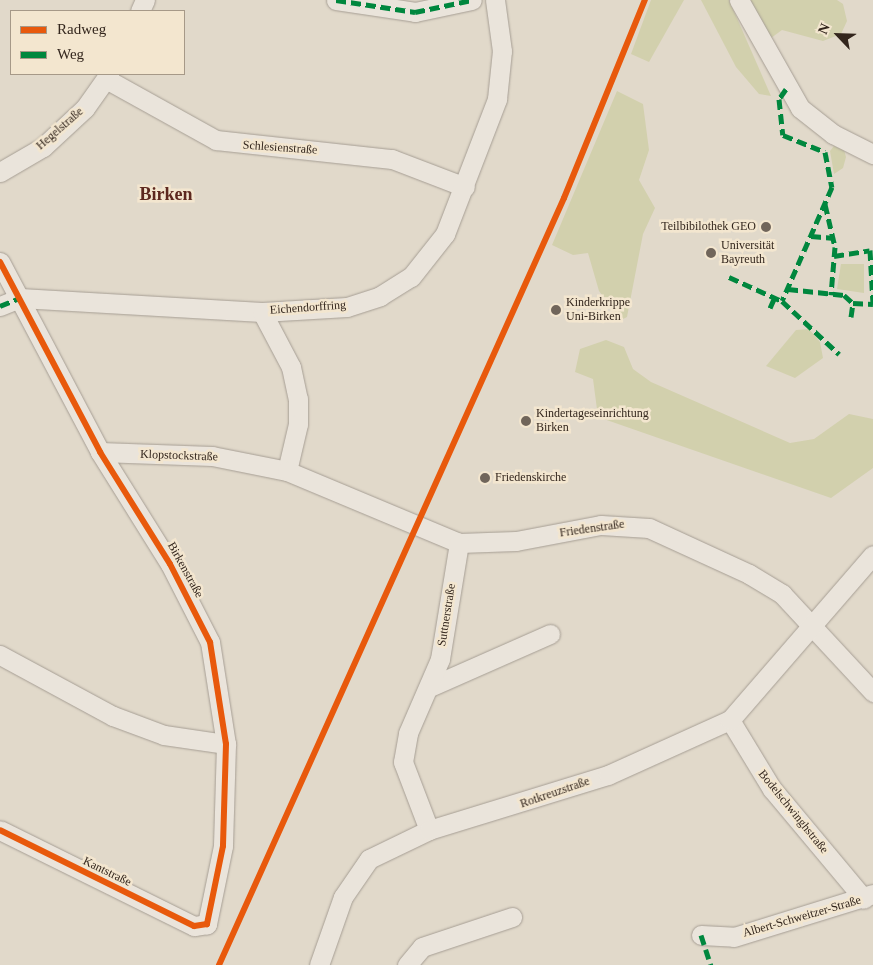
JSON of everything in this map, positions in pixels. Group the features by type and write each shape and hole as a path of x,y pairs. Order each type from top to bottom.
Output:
{"street":[{"path":"336,0 415,12 472,0"},
{"name":"Eichendorffring","path":"20,298 262,312 347,307 380,296 411,277 445,234 465,187 497,99 502,51 494,0"},
{"path":"739,0 800,108 833,134 873,154"},
{"name":"Schlesienstraße","path":"108,76 216,140 392,159 465,187"},
{"name":"Hegelstraße","path":"0,172 43,147 85,108 108,76"},
{"name":"Birkenstraße","path":"0,262 100,452 170,564 210,642 226,744 223,846 207,924"},
{"path":"0,306 20,298"},
{"path":"262,312 291,368 298,399 298,424 287,471"},
{"name":"Klopstockstraße","path":"100,452 212,456 287,471 435,535"},
{"name":"Friedenstraße","path":"435,535 459,543 516,541 631,524 749,574 782,594 813,623 873,692"},
{"name":"Suttnerstraße","path":"429,830 404,762 408,733 432,686 459,543"},
{"path":"813,623 873,555"},
{"name":"Rotkreuzstraße","path":"319,965 343,897 369,859 429,830 608,775 730,720 813,623"},
{"path":"432,686 550,634"},
{"path":"0,655 113,716 164,735 226,744"},
{"name":"Bodelschwinghstraße","path":"730,720 772,789 869,896"},
{"name":"Kantstraße","path":"0,830 194,926 207,924"},
{"name":"Albert-Schweitzer-Straße","path":"701,935 734,937 869,896"},
{"path":"408,965 422,947 512,917"}],"shaded area":[{"path":"651,0 684,0 649,62 631,54"},
{"path":"701,0 729,0 771,96 759,94 736,67"},
{"path":"750,0 837,0 843,4 847,21 841,34 823,41 782,30 771,38"},
{"path":"617,91 643,104 649,150 639,180 655,208 643,234 627,317 621,320 599,291 588,253 573,255 552,245"},
{"path":"834,146 844,150 846,157 843,168 834,174 830,151"},
{"path":"841,264 864,264 864,293 837,289"},
{"path":"809,329 820,342 823,358 795,378 766,366 796,330"},
{"path":"606,340 624,347 633,369 651,382 790,443 814,439 849,414 873,419 873,468 831,498 598,417 593,379 575,372 580,349"}],"marked path":[{"path":"336,0 415,12 472,0"},
{"path":"786,89 779,99 783,135 825,152 832,187 782,301 839,354"},
{"path":"825,204 835,247 831,295"},
{"path":"811,236 832,238"},
{"path":"834,256 870,250 873,303"},
{"path":"729,277 782,301"},
{"path":"788,289 844,295 853,303 873,304"},
{"path":"770,308 775,297"},
{"path":"0,306 20,298"},
{"path":"851,317 853,303"},
{"path":"701,935 711,965"}],"cycle path":[{"path":"219,965 564,198 645,0"},
{"path":"0,262 100,452 170,564 210,642 226,744 223,846 207,924 194,926 0,830"}],"place":[{"name":"Teilbibilothek GEO","path":"766,227"},
{"name":"Universität Bayreuth","path":"711,253"},
{"name":"Kinderkrippe Uni-Birken","path":"556,310"},
{"name":"Kindertageseinrichtung Birken","path":"526,421"},
{"name":"Friedenskirche","path":"485,478"}],"district":[{"name":"Birken","path":"166,194"}]}
